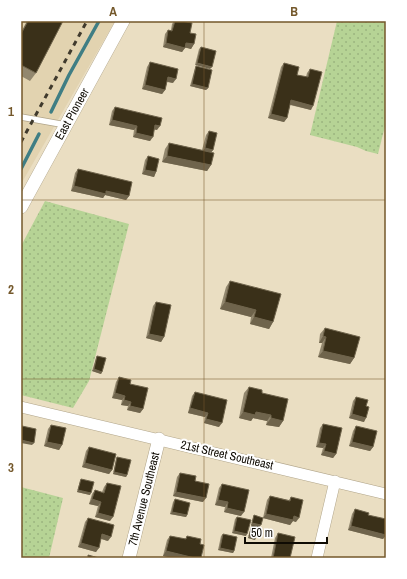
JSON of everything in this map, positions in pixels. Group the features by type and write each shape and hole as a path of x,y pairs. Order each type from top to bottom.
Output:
{"street":[{"name":"East Pioneer","path":"21,207 123,21"},
{"name":"21st Street Southeast","path":"21,407 386,494"},
{"name":"7th Avenue Southeast","path":"129,558 159,439"},
{"path":"317,558 335,481"}],"lane":[{"path":"21,117 67,125"}],"shaded area":[{"path":"21,21 115,21 21,184"}],"green space":[{"path":"337,21 386,21 386,122 378,154 310,135"},
{"path":"45,201 129,224 89,381 73,408 21,395 21,246"},
{"path":"21,487 63,498 49,558 21,558"}],"building":[{"path":"28,21 63,21 36,73 21,65 21,34"},
{"path":"175,21 192,23 190,33 196,34 194,44 186,43 185,48 166,43 168,30 172,31"},
{"path":"201,47 216,51 212,67 197,63"},
{"path":"150,62 178,69 176,79 168,77 165,90 145,85"},
{"path":"284,63 299,67 297,75 308,77 310,69 322,72 313,106 291,100 287,118 271,114"},
{"path":"196,66 212,70 208,88 192,84"},
{"path":"115,107 162,118 160,126 155,125 153,137 136,133 137,126 112,120"},
{"path":"209,131 217,133 213,150 205,148"},
{"path":"169,143 214,153 211,165 167,156"},
{"path":"148,156 159,159 156,172 145,170"},
{"path":"78,169 132,182 129,196 106,191 106,194 74,186"},
{"path":"230,281 281,294 273,322 254,317 256,310 225,302"},
{"path":"156,302 171,305 164,337 149,334"},
{"path":"325,328 360,337 354,358 323,351 326,337 323,336"},
{"path":"97,356 106,358 102,372 94,369"},
{"path":"119,377 131,380 130,384 148,388 143,409 130,406 131,402 124,400 125,396 115,393"},
{"path":"249,387 262,390 262,393 288,399 283,421 271,418 271,415 256,412 255,415 243,412"},
{"path":"195,392 227,400 222,423 206,419 208,413 190,408"},
{"path":"356,397 368,400 366,406 369,407 366,418 352,414"},
{"path":"323,424 342,428 336,454 324,451 326,444 319,443"},
{"path":"51,425 66,428 62,445 47,442"},
{"path":"22,426 36,429 34,443 21,440"},
{"path":"356,426 377,431 373,447 352,442"},
{"path":"89,447 116,454 112,470 85,463"},
{"path":"117,457 131,460 127,475 114,472"},
{"path":"180,473 196,476 195,481 209,484 206,498 176,492"},
{"path":"81,479 94,482 91,493 78,490"},
{"path":"107,483 121,486 113,517 98,513 101,502 92,499 95,490 104,493"},
{"path":"222,484 249,490 244,512 227,508 228,502 218,500"},
{"path":"270,496 290,501 291,497 303,500 299,518 294,516 293,520 266,514"},
{"path":"175,499 190,503 187,515 172,512"},
{"path":"355,509 369,513 368,515 386,519 386,535 351,526"},
{"path":"254,515 263,518 261,525 252,523"},
{"path":"237,517 251,520 247,534 234,531"},
{"path":"88,518 114,525 111,537 102,534 99,548 81,543"},
{"path":"252,525 259,526 256,537 249,536"},
{"path":"278,533 295,537 290,558 273,558"},
{"path":"223,534 237,537 234,551 220,548"},
{"path":"170,536 186,539 187,536 201,539 200,544 204,545 201,558 166,551"},
{"path":"88,555 99,558 88,558"}],"waterway":[{"path":"51,112 69,75 99,21"},
{"path":"21,169 39,134"}],"railway":[{"path":"21,142 87,21"}]}
